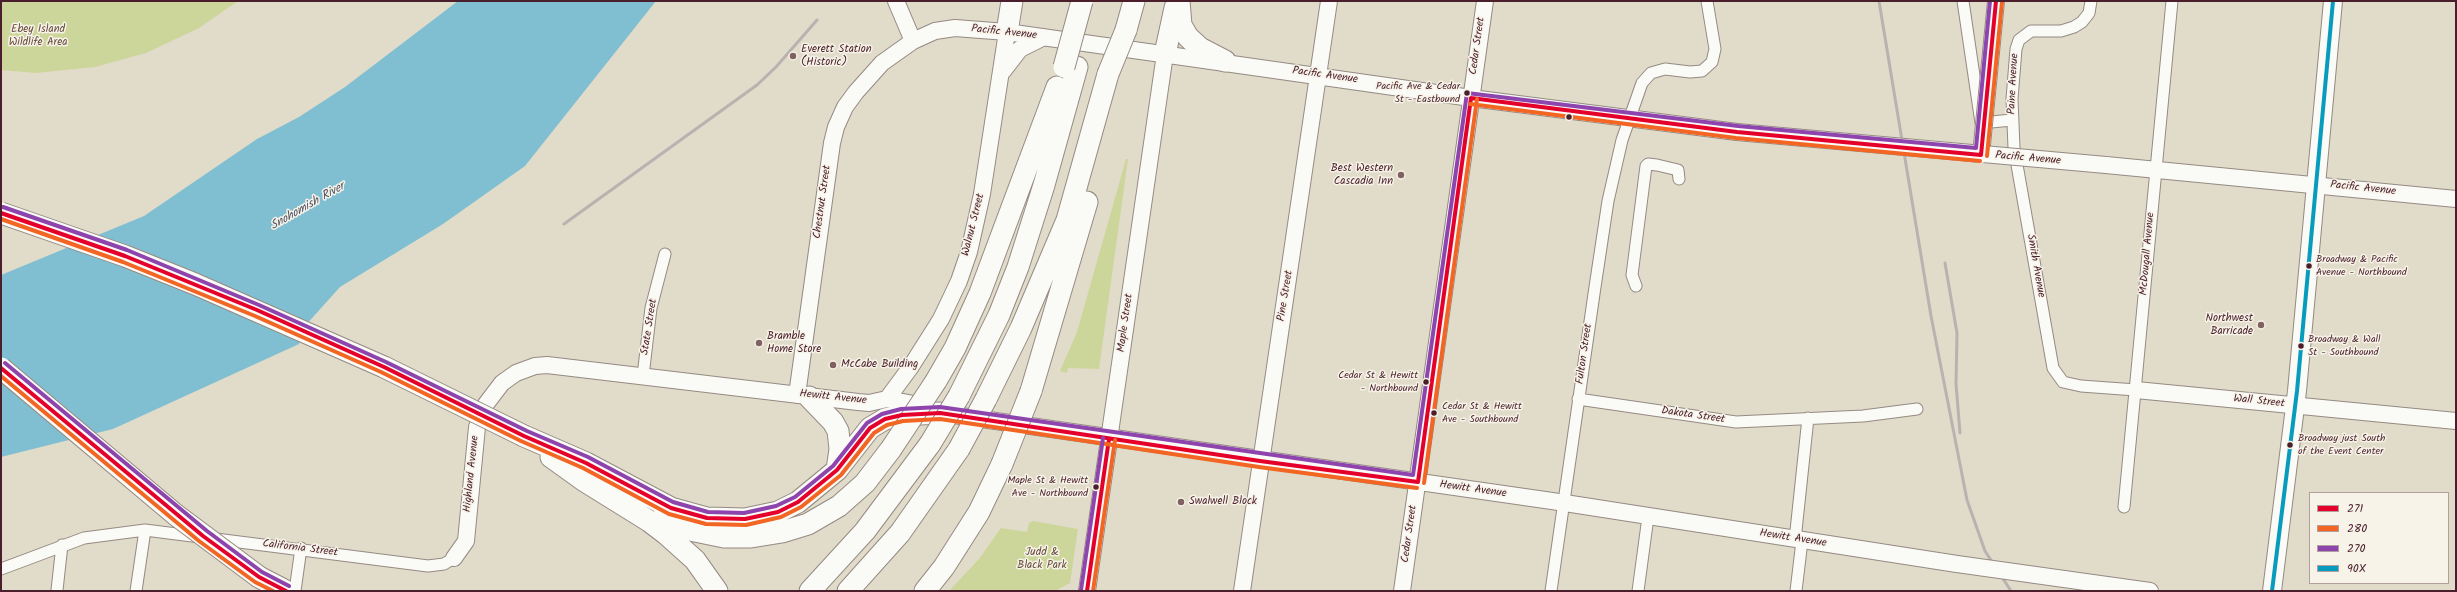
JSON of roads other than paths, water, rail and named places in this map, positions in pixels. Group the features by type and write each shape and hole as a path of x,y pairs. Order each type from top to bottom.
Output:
{"highway":[{"path":"1007,32 1012,1"},
{"path":"810,591 865,531 930,444 959,396 999,315 1018,267 1044,185 1070,67 1082,1"},
{"path":"524,436 675,525 705,534 738,537 782,532 822,517 839,506 865,483 890,449 936,381 955,348 980,293 1050,110 1070,67 1094,1"},
{"path":"848,591 900,533 958,449 986,398 1021,328 1067,220 1134,1"},
{"path":"1165,54 1178,1"},
{"path":"1178,1 1181,25 1188,37 1200,48 1225,61"},
{"path":"925,591 944,567 979,512 1002,464 1031,391 1058,305 1093,179 1112,74"},
{"path":"1,214 119,254 209,290 384,367 524,436 586,463 671,508 707,518 745,519 778,512 798,502 837,470 870,428 885,419 902,415 940,413"},
{"path":"1,368 176,515 276,591"},
{"path":"803,396 833,422 838,431 840,449 837,470"},
{"path":"524,436 582,480 649,521 666,534 695,560 716,591"},
{"path":"259,577 286,591"}],"main road":[{"path":"2272,591 2296,405 2333,1"}],"street":[{"path":"896,1 913,41"},
{"name":"Pine Street","path":"1242,591 1260,461 1320,76 1329,1"},
{"name":"Cedar Street","path":"1402,591 1485,1"},
{"name":"Fulton Street","path":"1551,591 1562,503 1608,201 1629,118 1642,83 1651,73 1665,69 1690,72 1702,71 1712,62 1715,49 1707,1"},
{"path":"1963,1 1981,123 2012,120"},
{"path":"1981,155 1996,1"},
{"name":"Paine Avenue","path":"2014,148 2012,120 2016,49 2019,40 2031,32 2061,31 2074,27 2082,22 2089,13 2091,1"},
{"name":"McDougall Avenue","path":"2124,507 2172,1"},
{"name":"Pacific Avenue","path":"913,41 936,31 955,28 1007,32 1225,61 1471,98 1737,132 2316,184 2456,199"},
{"name":"Walnut Street","path":"887,399 924,347 959,281 969,252 981,202 1007,32"},
{"path":"1001,74 1010,59 1020,49 1044,37"},
{"name":"Chestnut Street","path":"803,396 832,142 836,127 844,107 856,92 882,63 913,41"},
{"name":"Maple Street","path":"1087,591 1165,54"},
{"name":"Smith Avenue","path":"2014,148 2050,352 2054,368 2063,382"},
{"path":"1636,286 1632,275 1646,166 1648,164 1657,165 1678,170 1679,179"},
{"name":"State Street","path":"643,376 651,308 665,254"},
{"name":"Hewitt Avenue","path":"535,366 566,366 869,403 887,399 914,404 940,413 1048,430 1562,503 1957,564 2150,591"},
{"name":"Highland Avenue","path":"454,558 466,541 477,427 486,404 502,383 516,373 535,366"},
{"name":"Wall Street","path":"2063,382 2081,386 2456,421"},
{"name":"Dakota Street","path":"1578,399 1736,422 1863,416 1917,409"},
{"path":"1796,591 1798,540 1808,418"},
{"path":"1638,591 1648,517"},
{"path":"136,591 145,530"},
{"name":"California Street","path":"1,569 84,538 145,530 301,548 428,566 444,564 454,558"},
{"path":"57,590 62,545"},
{"path":"295,591 301,548"}],"water":[{"name":"Snohomish River","path":"458,1 656,1 525,166 443,224 340,287 305,326 299,344 113,429 1,457 1,275 144,216 257,139 299,117 345,87"}],"railway":[{"path":"1879,1 1931,316 1967,500 1985,551 2011,591"},
{"path":"564,224 757,85 776,67 817,20"},
{"path":"1945,263 1957,333 1956,384 1960,433"}],"place":[{"name":"Everett Station (Historic)","path":"793,56"},
{"name":"Pacific Ave & Cedar St - Eastbound","path":"1467,93"},
{"name":"Best Western Cascadia Inn","path":"1401,175"},
{"name":"Broadway & Pacific Avenue - Northbound","path":"2309,266"},
{"name":"Northwest Barricade","path":"2261,325"},
{"name":"Bramble Home Store","path":"759,343"},
{"name":"Broadway & Wall St - Southbound","path":"2301,346"},
{"name":"McCabe Building","path":"833,365"},
{"name":"Cedar St & Hewitt - Northbound","path":"1426,382"},
{"name":"Cedar St & Hewitt Ave - Southbound","path":"1434,413"},
{"name":"Broadway just South of the Event Center","path":"2290,445"},
{"name":"Maple St & Hewitt Ave - Northbound","path":"1096,487"},
{"name":"Swalwell Block","path":"1181,502"}],"park label":[{"name":"Ebey Island Wildlife Area","path":"38,36"},
{"name":"Judd & Black Park","path":"1042,559"}]}
